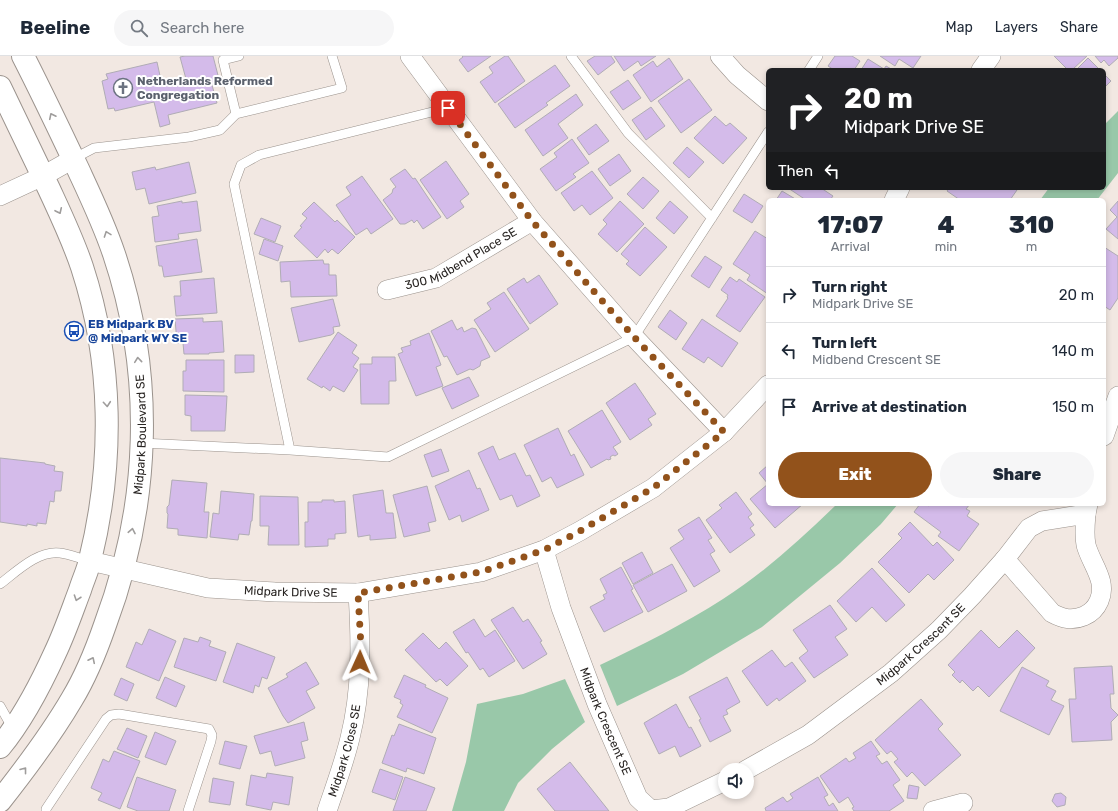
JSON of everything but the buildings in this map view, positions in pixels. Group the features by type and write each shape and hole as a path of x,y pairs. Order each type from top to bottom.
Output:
{"street":[{"name":"Midpark Boulevard SE","path":"0,801 50,736 73,698 95,654 112,608 124,569 137,504 141,443 142,405 136,342 128,304 114,255 101,218 23,56"},
{"path":"410,56 532,221 634,337 724,432"},
{"path":"720,56 738,75 766,99"},
{"path":"982,68 991,56"},
{"path":"0,87 70,234 82,267 103,352 108,416 101,505 90,561 63,637 44,676 14,730 0,747"},
{"path":"0,196 43,176 73,159"},
{"name":"300 Midbend Place SE","path":"387,290 436,278 532,221"},
{"name":"Midpark Drive SE","path":"90,561 208,588 275,592 358,593 481,572 544,550 580,531 653,488 724,432 766,387"},
{"path":"1106,430 1118,396"},
{"name":"Midpark Crescent SE","path":"754,765 808,735 891,673 939,630 1005,559 1030,528 1042,521 1087,509 1084,529 1086,546 1101,580 1102,588 1098,604 1094,610 1078,619 1069,620 1060,617 1052,613 1005,559"},
{"name":"Midpark Crescent SE","path":"544,550 561,608 597,704 638,798 652,811 669,808 718,784"},
{"name":"Midpark Close SE","path":"327,811 350,739 355,715 361,647 358,593"},
{"path":"933,811 963,803"}],"lane":[{"path":"236,114 223,60 239,56"},
{"path":"73,159 94,148 189,137 220,130 236,114 342,88 332,56"},
{"path":"571,56 628,133 712,218"},
{"path":"810,68 818,56"},
{"path":"290,450 234,184 241,166 259,155 448,108"},
{"path":"141,443 388,456 634,337 766,135"},
{"path":"0,584 37,557 45,554 59,553 90,561"},
{"path":"0,706 14,730"},
{"path":"46,811 106,719 111,714 119,714 209,729 212,735 211,742 188,811"}],"green space":[{"path":"1118,111 1118,173 1106,188 1106,123"},
{"path":"1048,190 1105,190 1099,198 1042,198"},
{"path":"835,506 896,506 881,524 840,563 762,627 683,674 617,706 600,665 678,626 738,589 810,530"},
{"path":"565,679 585,722 552,749 518,783 504,811 452,811 466,762 477,704 523,694"}],"place":[{"name":"Netherlands Reformed Congregation","path":"123,88"},
{"name":"EB Midpark BV @ Midpark WY SE","path":"74,331"}],"route":[{"path":"360,662 361,647 358,593 481,572 544,550 580,531 653,488 724,432 634,337 532,221 448,108"}]}
